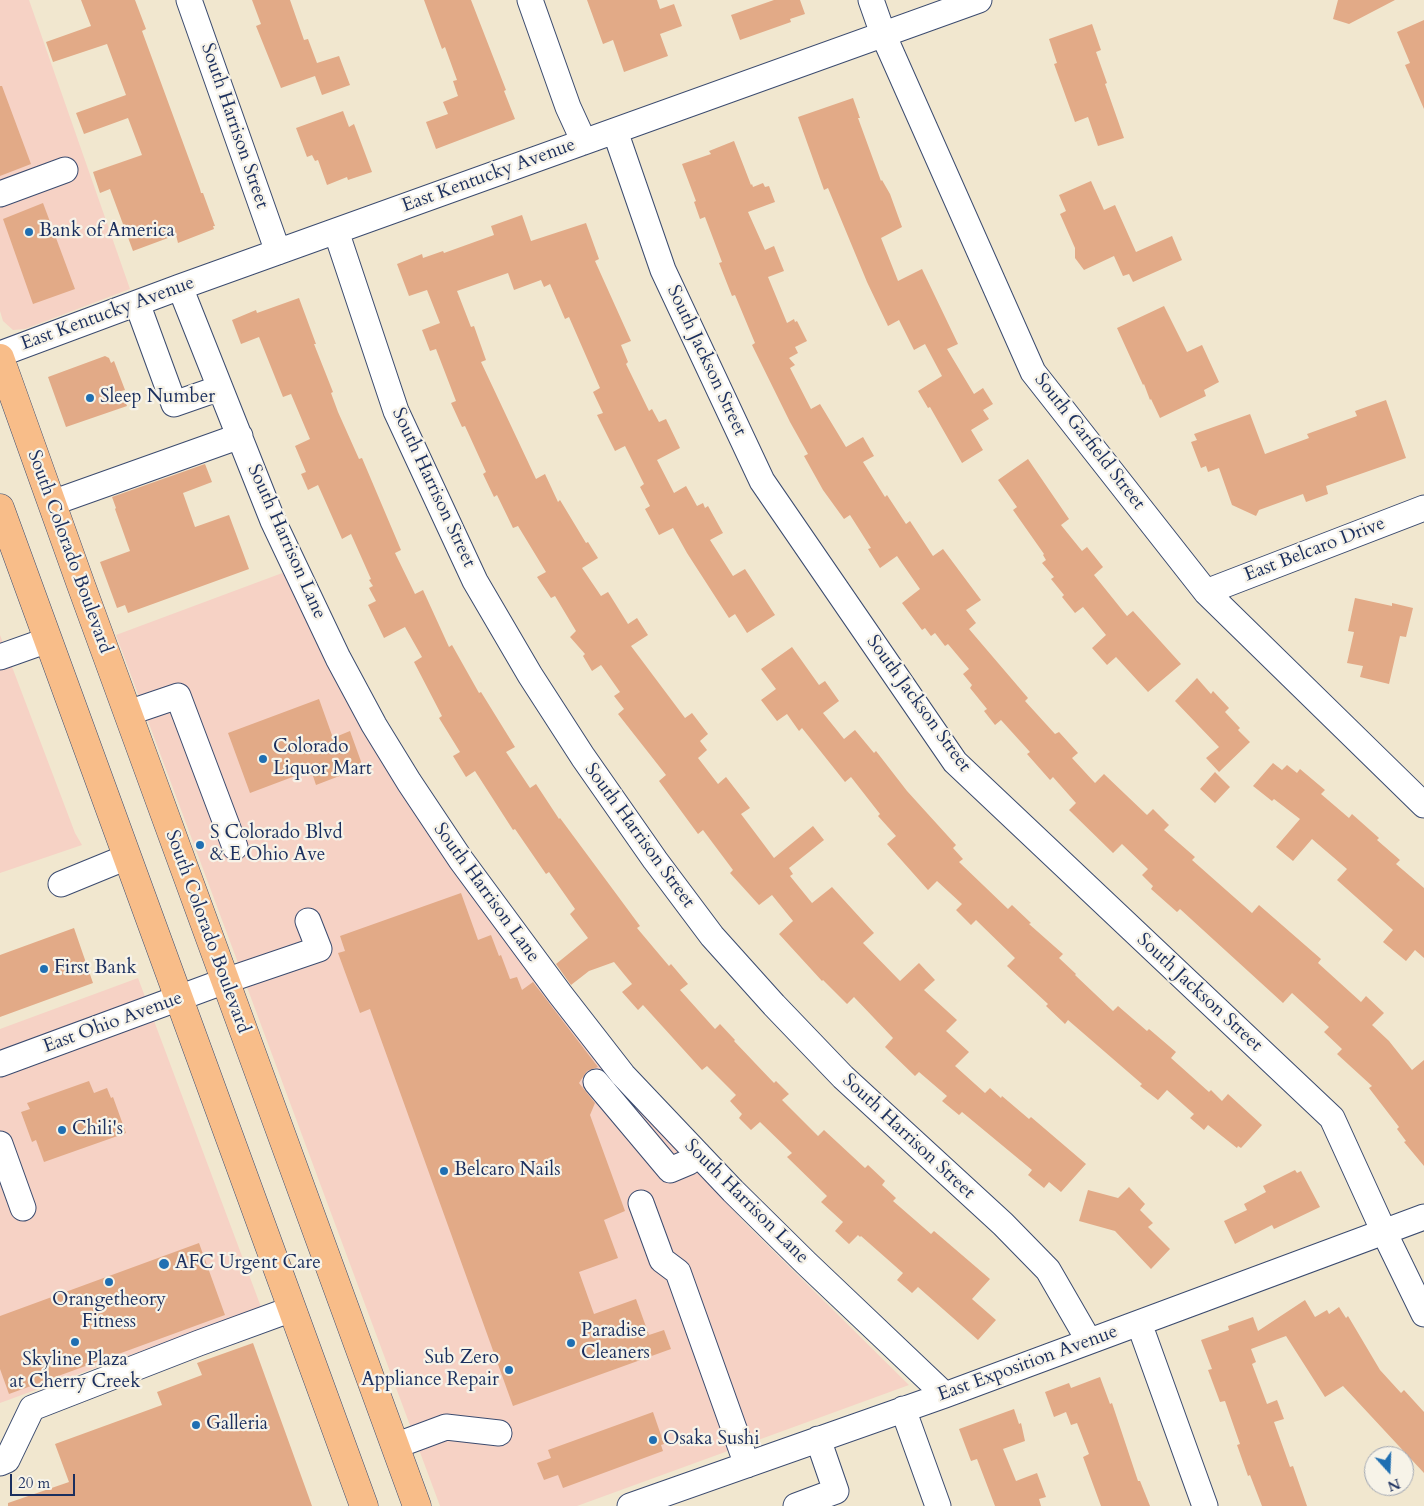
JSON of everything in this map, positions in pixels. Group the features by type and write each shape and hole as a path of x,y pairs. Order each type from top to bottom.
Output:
{"main road":[{"name":"South Colorado Boulevard","path":"0,356 128,714 417,1506"},
{"path":"0,508 364,1506"}],"street":[{"name":"South Harrison Street","path":"190,0 278,252"},
{"path":"530,0 568,107 584,142"},
{"name":"South Garfield Street","path":"871,0 883,34 1033,372 1206,592 1424,805"},
{"name":"East Kentucky Avenue","path":"0,356 180,287 979,0"},
{"name":"South Jackson Street","path":"615,131 663,270 762,481 955,762 1332,1118 1424,1314"},
{"path":"0,194 65,170"},
{"name":"South Harrison Street","path":"336,231 396,411 475,581 530,675 582,757 712,936 774,1005 843,1077 1003,1224 1048,1270 1089,1341"},
{"name":"South Harrison Lane","path":"180,287 273,521 338,658 374,725 419,799 461,860 623,1076 806,1263 945,1395"},
{"path":"137,303 174,404 220,388"},
{"path":"52,503 240,436"},
{"name":"East Belcaro Drive","path":"1206,592 1424,508"},
{"path":"0,657 48,640"},
{"path":"128,714 178,696 235,847"},
{"path":"61,884 127,856"},
{"name":"East Ohio Avenue","path":"0,1064 225,981 319,949 308,921"},
{"path":"596,1082 670,1170 689,1162 698,1154"},
{"path":"0,1144 23,1208"},
{"path":"641,1203 662,1260 678,1272 747,1464"},
{"name":"East Exposition Avenue","path":"630,1506 945,1395 1424,1217"},
{"path":"0,1463 7,1460 32,1408 292,1309"},
{"path":"1139,1323 1205,1506"},
{"path":"903,1409 938,1506"},
{"path":"395,1446 446,1427 500,1433"},
{"path":"796,1506 836,1491 818,1439"}],"shaded area":[{"path":"0,0 29,0 130,289 25,329 13,330 3,321 0,311"},
{"path":"285,572 619,1083 743,1221 909,1385 577,1506 440,1506 116,635"},
{"path":"0,635 75,833 82,845 0,873"},
{"path":"138,978 261,1307 0,1403 0,1029"}],"building":[{"path":"81,0 135,0 146,29 142,31 201,193 203,193 215,226 213,226 214,229 178,243 176,235 133,251 110,189 100,193 93,172 142,155 128,118 84,134 76,113 126,95 107,44 53,62 46,42 91,26"},
{"path":"252,0 290,0 304,40 308,39 317,63 339,56 350,85 322,95 315,76 281,88 256,26 261,24"},
{"path":"424,0 471,0 506,90 504,91 515,119 436,149 426,122 448,114 443,102 458,96 453,81 457,80 445,47 442,49"},
{"path":"587,0 657,0 660,9 674,4 682,26 660,34 668,56 624,72 613,40 603,44"},
{"path":"774,0 800,0 805,14 790,19 791,22 740,40 731,15"},
{"path":"1338,0 1395,0 1349,24 1333,19"},
{"path":"1424,20 1424,109 1405,65 1410,63 1397,32"},
{"path":"1092,24 1101,50 1096,52 1124,138 1098,146 1088,117 1075,122 1054,64 1057,63 1049,39"},
{"path":"0,86 2,86 31,164 0,176"},
{"path":"853,98 860,118 858,118 881,181 890,194 902,227 881,238 898,281 922,269 958,344 947,349 974,394 983,388 993,404 983,410 989,419 971,430 983,450 962,463 930,407 928,408 918,391 942,376 925,344 914,350 899,320 888,326 867,282 828,188 824,190 798,117"},
{"path":"343,111 349,127 354,124 372,172 348,180 347,177 327,185 318,160 315,161 312,155 307,157 296,128"},
{"path":"734,141 751,185 753,187 763,183 765,187 769,186 775,202 748,212 765,250 774,246 784,271 768,277 787,323 794,319 795,322 797,321 807,341 795,347 798,353 789,358 795,365 790,368 811,409 820,404 846,447 863,437 874,456 863,462 885,497 887,495 906,524 910,521 933,556 943,549 981,600 966,610 976,623 969,629 1028,698 1025,701 1055,734 1059,732 1078,753 1072,758 1095,783 1104,774 1147,815 1153,809 1169,825 1164,830 1195,857 1192,860 1252,913 1259,905 1321,959 1318,963 1361,1002 1366,996 1384,1013 1372,1025 1389,1041 1412,1070 1424,1060 1424,1166 1404,1142 1406,1141 1397,1129 1399,1127 1369,1088 1372,1086 1337,1054 1342,1049 1324,1032 1329,1027 1292,993 1283,1003 1180,909 1177,912 1151,889 1153,886 1142,875 1148,869 1122,844 1113,853 1069,810 1076,803 1053,777 1050,780 1027,754 1030,752 1001,720 995,725 984,711 987,709 970,688 972,685 963,674 969,669 948,644 945,646 935,633 931,636 925,628 922,630 902,603 920,589 897,556 880,568 868,549 871,548 850,515 844,519 823,490 804,456 808,454 752,345 755,343 735,295 732,296 719,263 722,262 705,217 700,219 694,202 696,201 682,164 711,154 709,151"},
{"path":"1091,181 1104,210 1115,205 1136,252 1172,236 1182,260 1133,282 1129,274 1123,276 1114,256 1084,270 1075,258 1075,248 1060,214 1066,211 1059,195"},
{"path":"43,203 75,289 33,304 3,219"},
{"path":"522,215 531,241 586,223 599,259 595,261 631,341 621,345 628,362 626,364 649,411 652,409 659,422 666,419 680,448 657,460 674,493 686,486 697,506 703,503 705,508 708,506 723,533 710,540 733,576 745,569 775,615 747,633 735,614 729,618 673,528 659,535 645,509 650,506 640,487 644,484 625,446 615,451 597,415 603,413 593,392 600,388 569,317 565,319 550,284 544,287 541,280 514,290 508,273 457,291 471,327 474,326 486,360 481,362 536,479 545,474 558,502 560,500 586,543 588,542 598,558 582,568 601,596 608,592 628,624 637,618 648,635 631,646 685,718 692,713 708,734 700,741 707,750 698,758 718,784 726,777 750,808 741,814 774,858 813,826 824,840 789,868 793,874 790,876 812,903 832,887 874,933 863,943 900,981 919,963 935,980 924,990 957,1020 946,1031 969,1052 955,1066 985,1093 990,1088 1029,1119 1031,1117 1086,1164 1061,1192 1049,1182 1044,1188 1028,1175 1032,1170 962,1112 959,1115 942,1101 947,1096 919,1072 915,1076 885,1047 893,1038 854,997 847,1004 822,981 779,934 793,921 772,895 759,905 730,873 733,870 703,830 698,834 659,781 666,775 618,714 624,709 614,696 620,692 601,665 592,671 583,656 585,654 570,637 576,631 555,596 551,598 537,577 546,572 518,526 513,528 497,495 494,497 483,474 486,472 465,426 462,427 451,403 456,401 436,349 430,351 422,330 440,323 427,290 409,296 397,264 422,254 423,258 443,251 444,253 494,235 491,226"},
{"path":"299,298 316,344 314,344 333,392 331,393 338,412 359,459 362,458 401,550 395,553 415,594 423,590 449,647 452,645 479,693 481,692 515,747 506,752 530,788 536,784 559,819 640,926 637,928 669,966 671,964 688,984 680,990 715,1029 720,1024 774,1083 776,1081 789,1094 782,1100 818,1136 824,1130 865,1168 868,1165 885,1181 882,1185 896,1198 893,1201 931,1234 934,1231 990,1279 972,1299 996,1320 978,1340 918,1287 912,1293 897,1280 903,1273 861,1236 858,1235 849,1244 835,1231 843,1222 821,1202 827,1196 787,1157 792,1153 760,1122 751,1130 739,1118 742,1114 730,1101 736,1095 707,1066 702,1070 643,1005 638,1010 622,992 632,984 614,962 589,971 571,985 556,964 588,938 570,914 575,909 549,872 546,874 515,829 513,830 475,771 466,777 453,756 460,752 439,718 442,716 414,662 422,657 405,627 384,638 368,605 376,601 369,588 373,586 369,580 371,579 351,534 342,539 318,485 308,490 301,474 306,472 295,446 310,439 291,394 283,397 259,337 241,344 232,320 256,310 257,313"},
{"path":"1164,306 1187,352 1202,345 1219,382 1204,390 1206,396 1160,418 1117,328"},
{"name":"Sleep Number","path":"105,356 109,358 111,363 114,361 125,390 121,391 127,406 66,427 48,377"},
{"path":"1386,400 1406,458 1326,486 1328,494 1306,502 1303,494 1259,510 1256,516 1232,505 1219,468 1208,472 1206,466 1201,468 1191,442 1197,440 1194,434 1250,414 1265,454 1309,438 1307,434 1357,416 1355,411"},
{"path":"1028,459 1069,519 1061,525 1082,551 1087,547 1103,567 1094,575 1127,616 1133,611 1181,664 1148,692 1116,657 1107,665 1092,648 1106,635 1083,607 1075,613 1062,597 1064,595 1051,579 1054,577 1042,563 1046,560 1044,554 1013,510 1017,507 998,480"},
{"path":"205,464 212,482 183,493 195,527 229,515 249,569 128,613 125,605 117,608 100,562 130,551 112,497"},
{"path":"1355,598 1392,606 1392,603 1413,608 1406,637 1400,636 1389,684 1360,677 1363,666 1347,663 1354,632 1348,631"},
{"path":"792,647 819,685 825,681 839,701 823,713 844,739 855,730 874,753 876,751 907,791 956,845 953,848 963,859 959,862 1008,909 1012,905 1031,923 1029,924 1063,954 1059,958 1113,1011 1118,1006 1147,1031 1149,1029 1176,1052 1171,1058 1209,1092 1211,1090 1222,1101 1228,1094 1262,1125 1241,1148 1238,1146 1237,1148 1208,1125 1204,1130 1190,1118 1194,1114 1167,1090 1158,1100 1140,1086 1142,1084 1068,1020 1065,1024 1046,1006 1048,1004 1007,966 1015,958 976,920 971,925 956,910 962,904 937,881 928,890 887,844 896,836 878,816 880,814 851,777 845,782 802,728 799,731 787,714 777,721 761,700 776,689 761,669"},
{"path":"1197,678 1211,694 1213,691 1229,708 1225,712 1240,728 1238,730 1250,742 1219,772 1206,758 1219,747 1175,701"},
{"path":"319,699 333,738 350,731 363,767 316,785 311,770 250,793 228,733"},
{"path":"1273,763 1282,770 1287,765 1297,773 1300,769 1325,790 1321,794 1349,818 1352,814 1379,838 1377,840 1400,860 1396,864 1424,888 1424,958 1415,950 1406,961 1383,942 1393,930 1337,880 1347,869 1312,839 1293,861 1276,847 1300,819 1253,786"},
{"path":"1215,772 1230,787 1215,803 1200,789"},
{"path":"461,893 478,940 491,935 510,979 517,977 522,990 533,982 598,1067 587,1071 579,1083 595,1103 590,1115 625,1211 604,1220 618,1258 579,1272 594,1314 636,1299 649,1335 664,1330 671,1349 513,1406 370,1009 360,1013 338,953 345,951 340,936"},
{"name":"First Bank","path":"74,928 93,983 0,1017 0,955"},
{"name":"Chili's","path":"89,1081 94,1093 107,1088 111,1098 113,1097 126,1133 44,1162 36,1140 32,1142 21,1112 30,1109 27,1103"},
{"path":"1295,1170 1297,1173 1301,1171 1320,1207 1274,1229 1272,1225 1235,1244 1224,1221 1247,1210 1244,1204 1266,1192 1263,1186"},
{"path":"1129,1187 1145,1204 1140,1210 1153,1223 1148,1227 1170,1249 1151,1269 1115,1231 1079,1221 1088,1190 1118,1198"},
{"name":"Skyline Plaza at Cherry Creek","path":"199,1243 225,1315 9,1394 0,1369 0,1316"},
{"path":"1305,1300 1315,1317 1327,1310 1329,1314 1339,1307 1346,1318 1348,1316 1380,1370 1401,1393 1404,1390 1424,1412 1424,1473 1414,1462 1414,1446 1399,1446 1343,1386 1325,1397 1286,1336 1251,1349 1256,1362 1252,1364 1267,1404 1277,1400 1284,1419 1274,1422 1290,1467 1293,1466 1307,1506 1262,1506 1250,1475 1248,1476 1237,1445 1240,1444 1225,1401 1220,1402 1208,1370 1212,1369 1201,1340 1229,1330 1228,1326 1253,1317 1258,1331"},
{"name":"Galleria","path":"253,1343 312,1506 8,1506 8,1503 69,1482 55,1444 162,1405 157,1392 202,1375 197,1363"},
{"path":"1100,1377 1110,1404 1112,1403 1138,1481 1140,1481 1150,1506 1101,1506 1083,1457 1089,1454 1077,1423 1071,1425 1066,1412 1054,1417 1045,1392 1069,1383 1071,1388"},
{"path":"1014,1409 1019,1424 1021,1423 1025,1441 1003,1449 1016,1481 1037,1473 1046,1497 1039,1499 1041,1506 995,1506 977,1459 971,1461 959,1429"},
{"path":"653,1412 664,1444 661,1445 663,1451 563,1488 558,1475 544,1480 537,1463 551,1458 548,1450"}],"place":[{"name":"Bank of America","path":"29,232"},
{"name":"Sleep Number","path":"90,398"},
{"name":"Colorado Liquor Mart","path":"263,759"},
{"name":"S Colorado Blvd & E Ohio Ave","path":"200,845"},
{"name":"First Bank","path":"44,969"},
{"name":"Chili's","path":"62,1130"},
{"name":"Belcaro Nails","path":"444,1171"},
{"name":"AFC Urgent Care","path":"164,1264"},
{"name":"Orangetheory Fitness","path":"109,1282"},
{"name":"Skyline Plaza at Cherry Creek","path":"75,1342"},
{"name":"Paradise Cleaners","path":"571,1343"},
{"name":"Sub Zero Appliance Repair","path":"509,1370"},
{"name":"Galleria","path":"196,1425"},
{"name":"Osaka Sushi","path":"653,1440"}]}
